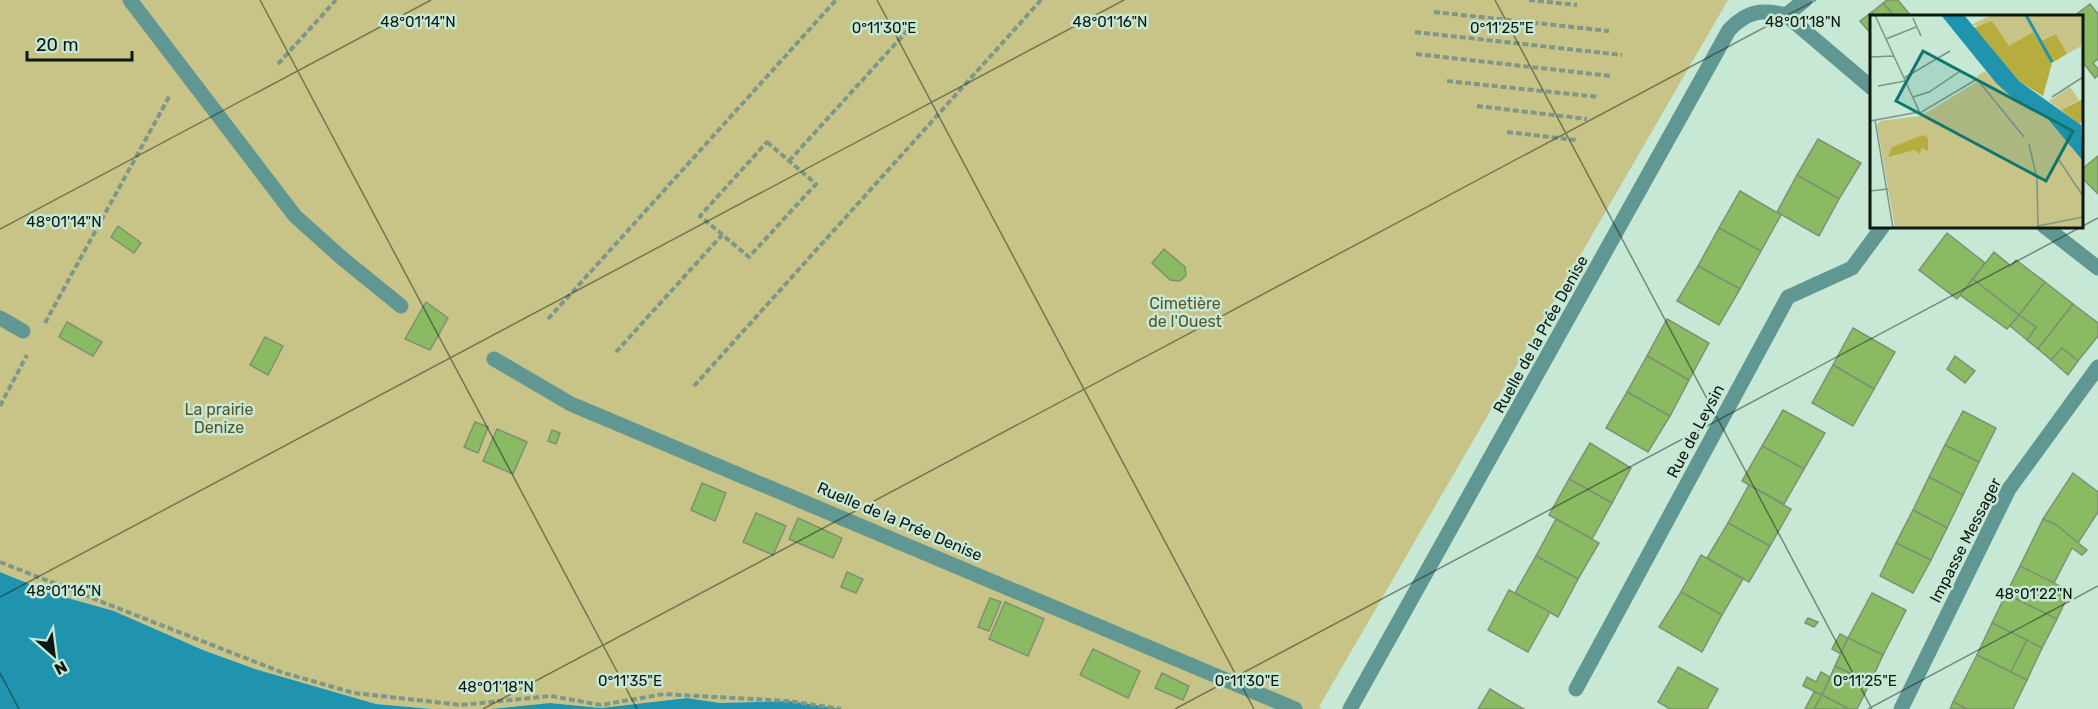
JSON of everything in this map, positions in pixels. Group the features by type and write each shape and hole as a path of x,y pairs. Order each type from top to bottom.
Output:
{"street":[{"path":"130,0 295,216 401,306"},
{"path":"1805,0 1786,15 1870,86"},
{"name":"Ruelle de la Prée Denise","path":"1350,709 1729,30 1751,13 1767,11 1786,15"},
{"name":"Rue de Leysin","path":"1576,689 1788,297 1852,268 1882,228"},
{"path":"2047,228 2098,268"},
{"path":"0,318 23,331"},
{"name":"Ruelle de la Prée Denise","path":"494,359 571,404 1295,709"},
{"name":"Impasse Messager","path":"1901,709 2009,489 2098,367"}],"path":[{"path":"278,64 336,0"},
{"path":"548,319 836,0"},
{"path":"694,386 1041,0"},
{"path":"1529,0 1577,5"},
{"path":"1434,12 1609,31"},
{"path":"789,160 907,31"},
{"path":"1415,32 1622,55"},
{"path":"1416,54 1611,76"},
{"path":"40,332 183,70"},
{"path":"1447,81 1599,97"},
{"path":"1477,106 1587,119"},
{"path":"1507,132 1576,140"},
{"path":"767,142 789,160 816,184 749,257 700,216 767,142"},
{"path":"616,352 722,235"},
{"path":"0,406 29,353"},
{"path":"0,562 281,672 354,693 461,705 551,696 601,705 664,694 789,701 841,709"}],"green space":[{"name":"Cimetière de l'Ouest","path":"0,0 1728,0 1319,707 1322,709 841,709 789,701 720,703 687,698 601,708 550,703 491,709 432,709 376,704 255,669 203,650 114,611 57,595 0,572"}],"water":[{"path":"0,572 57,595 114,611 203,650 255,669 376,704 432,709 0,709"},
{"path":"687,698 720,703 789,701 841,709 491,709 550,703 601,708"}],"building":[{"path":"1887,0 1898,0 1910,15 1893,15 1883,3"},
{"path":"1883,3 1893,15 1875,15 1872,12"},
{"path":"2090,4 2098,14 2098,59 2093,63 2098,69 2098,75 2095,78 2083,62 2083,15 2075,15"},
{"path":"1872,12 1875,15 1870,15 1870,33 1860,21"},
{"path":"1818,139 1861,163 1839,199 1797,175"},
{"path":"2098,156 2098,194 2083,179 2083,168"},
{"path":"1797,175 1839,199 1819,236 1777,212"},
{"path":"1740,191 1781,215 1761,251 1719,228"},
{"path":"118,226 141,243 134,253 111,237"},
{"path":"1719,228 1761,251 1740,289 1698,266"},
{"path":"1947,233 1985,263 1957,299 1919,270"},
{"path":"1164,249 1185,267 1186,275 1180,281 1170,280 1152,263"},
{"path":"1994,252 2011,266 2016,260 2045,282 2019,315 1973,279"},
{"path":"1698,266 1740,289 1719,325 1677,301"},
{"path":"1973,279 2019,315 2007,329 1960,295"},
{"path":"2045,282 2073,304 2038,349 2027,340 2036,327 2019,315"},
{"path":"426,302 448,318 430,350 405,339"},
{"path":"2073,304 2098,323 2098,336 2078,361 2062,348 2051,360 2038,349"},
{"path":"2019,315 2036,327 2027,340 2010,326"},
{"path":"1667,319 1709,343 1689,380 1647,356"},
{"path":"67,322 102,342 93,356 59,337"},
{"path":"1853,328 1895,352 1874,389 1833,365"},
{"path":"265,337 283,346 268,375 250,365"},
{"path":"2062,348 2078,361 2068,375 2051,360"},
{"path":"1647,356 1689,380 1670,416 1627,392"},
{"path":"1955,356 1975,371 1965,383 1947,369"},
{"path":"1833,365 1874,389 1853,426 1812,403"},
{"path":"1627,392 1670,416 1648,452 1606,428"},
{"path":"1783,410 1825,433 1804,469 1762,446"},
{"path":"1963,411 1996,428 1979,462 1945,445"},
{"path":"475,422 488,427 478,453 464,447"},
{"path":"497,429 527,442 513,474 483,461"},
{"path":"552,430 560,433 556,444 548,441"},
{"path":"1590,443 1631,468 1612,503 1569,479"},
{"path":"1945,445 1979,462 1963,495 1929,477"},
{"path":"1762,446 1804,469 1784,504 1742,481"},
{"path":"2073,473 2098,492 2098,512 2078,543 2055,524 2043,519"},
{"path":"1929,477 1963,495 1947,528 1913,510"},
{"path":"1569,479 1612,503 1592,539 1549,515"},
{"path":"702,483 726,493 715,521 691,510"},
{"path":"1749,485 1791,509 1770,546 1728,523"},
{"path":"1913,510 1947,528 1931,560 1896,543"},
{"path":"756,513 786,526 773,555 743,542"},
{"path":"798,518 842,538 833,558 789,539"},
{"path":"1556,519 1599,543 1578,579 1536,556"},
{"path":"2043,519 2055,524 2087,550 2082,555 2072,548 2054,583 2020,566"},
{"path":"1728,523 1770,546 1749,582 1707,558"},
{"path":"1896,543 1931,560 1913,593 1880,576"},
{"path":"1701,555 1743,579 1722,615 1681,592"},
{"path":"1536,556 1578,579 1558,617 1515,593"},
{"path":"2020,566 2070,591 2057,619 2006,594"},
{"path":"847,572 863,579 856,593 841,587"},
{"path":"1509,590 1550,612 1528,652 1488,630"},
{"path":"1681,592 1722,615 1702,652 1659,627"},
{"path":"1872,593 1906,610 1883,655 1848,638"},
{"path":"2006,594 2057,619 2042,648 1992,623"},
{"path":"990,598 1001,602 989,631 978,627"},
{"path":"1005,602 1044,619 1028,656 989,639"},
{"path":"1808,618 1818,622 1814,627 1805,623"},
{"path":"1992,623 2027,640 2011,672 1977,655"},
{"path":"1840,634 1848,638 1841,654 1832,649"},
{"path":"1848,638 1883,655 1870,683 1835,666"},
{"path":"2027,640 2042,648 2027,680 2011,672"},
{"path":"1093,649 1140,671 1128,698 1080,675"},
{"path":"1977,655 2027,680 2013,709 1967,709 1953,702"},
{"path":"1835,666 1870,683 1857,709 1849,709 1822,695"},
{"path":"1678,667 1718,689 1707,709 1670,709 1658,702"},
{"path":"1821,672 1830,677 1822,695 1803,686 1807,677 1816,682"},
{"path":"1162,673 1189,686 1183,700 1155,688"},
{"path":"1490,689 1506,699 1524,709 1478,709"},
{"path":"1814,692 1822,695 1814,709 1805,709"},
{"path":"1822,695 1849,709 1814,709"},
{"path":"1953,702 1967,709 1950,709"}],"park label":[{"name":"La prairie Denize","path":"219,418"}]}
